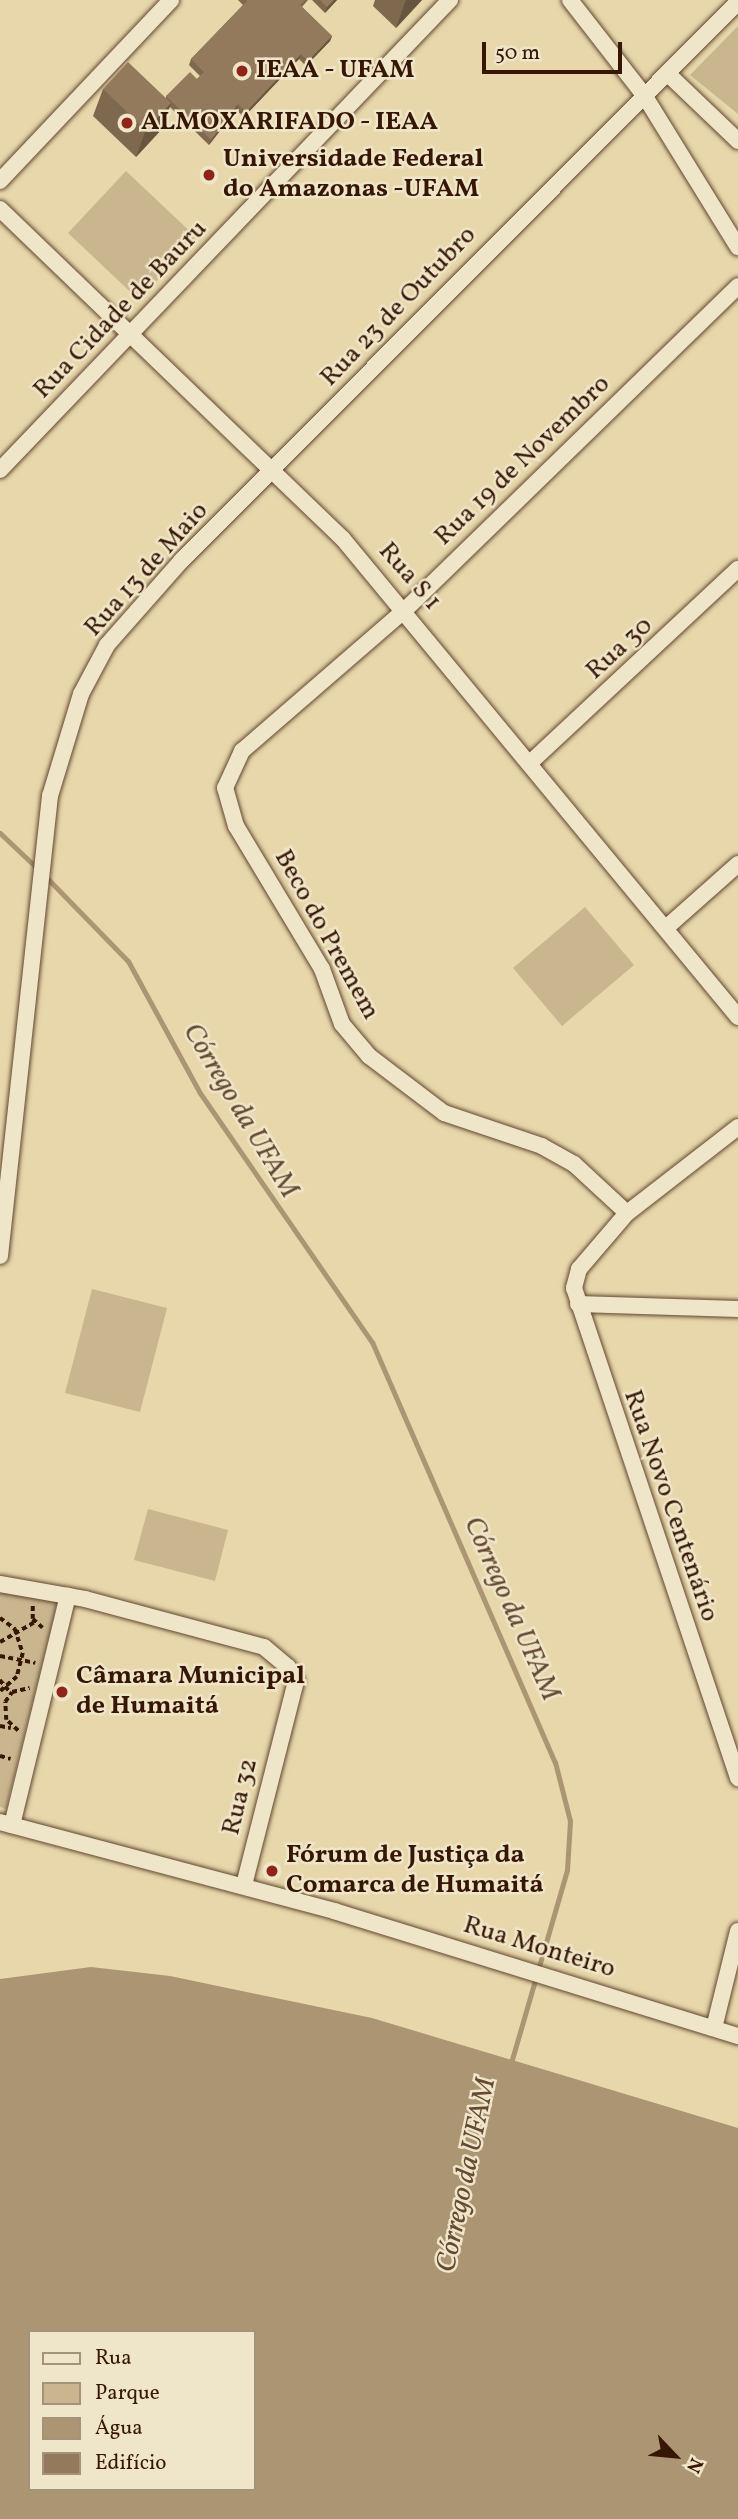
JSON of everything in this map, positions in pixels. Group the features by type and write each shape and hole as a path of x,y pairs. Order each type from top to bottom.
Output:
{"street":[{"path":"0,181 171,0"},
{"name":"Rua Cidade de Bauru","path":"0,470 135,333 450,0"},
{"path":"570,0 644,95 738,247"},
{"name":"Rua 23 de Outubro","path":"276,469 738,2"},
{"path":"668,74 738,141"},
{"name":"Rua S 1","path":"0,209 135,333 276,469 406,609 738,1017"},
{"name":"Rua 19 de Novembro","path":"236,826 225,788 242,751 406,609 738,286"},
{"name":"Rua 13 de Maio","path":"0,1256 50,796 81,694 107,645 276,469"},
{"name":"Rua 30","path":"532,761 738,569"},
{"name":"Beco do Premem","path":"236,826 321,969 342,1024 369,1056 444,1113 542,1146 574,1164 627,1213"},
{"path":"667,928 738,864"},
{"path":"738,1127 627,1213 579,1269 576,1296 738,1310"},
{"name":"Rua Novo Centenário","path":"576,1296 738,1778"},
{"path":"0,1584 68,1596 34,1734 6,1824"},
{"name":"Rua 32","path":"68,1596 264,1647 296,1681 244,1885"},
{"name":"Rua Monteiro","path":"6,1824 244,1885 738,2036"},
{"path":"714,2028 738,1931"}],"path":[{"path":"35,1622 37,1590"},
{"path":"0,1618 17,1632 23,1660 6,1688 0,1692"},
{"path":"0,1642 35,1622"},
{"path":"35,1622 59,1632"},
{"path":"0,1656 50,1668"},
{"path":"0,1680 11,1693 45,1692"},
{"path":"11,1693 4,1709 9,1724 34,1734"}],"green space":[{"path":"738,26 738,114 690,75"},
{"path":"126,171 197,238 139,300 68,233"},
{"path":"585,907 634,965 562,1026 513,968"},
{"path":"92,1289 167,1308 140,1412 65,1393"},
{"path":"148,1509 228,1530 215,1581 134,1560"},
{"path":"0,1590 58,1599 6,1809 0,1807"}],"water":[{"path":"91,1967 170,1976 372,2018 738,2128 738,2519 0,2519 0,1979"}],"building":[{"name":"IEAA - UFAM","path":"246,0 305,0 300,5 332,36 308,61 301,54 246,112 238,104 211,140 166,96 190,72 197,79 204,72 191,59"},
{"path":"320,0 334,0 327,7"},
{"path":"128,62 171,103 146,130 103,89"}],"waterway":[{"name":"Córrego da UFAM","path":"0,833 38,869"},
{"name":"Córrego da UFAM","path":"45,876 128,961 200,1093 372,1342 555,1762 570,1821 567,1870 511,2063"}],"place":[{"name":"IEAA - UFAM","path":"242,71"},
{"name":"ALMOXARIFADO - IEAA","path":"127,123"},
{"name":"Universidade Federal do Amazonas -UFAM","path":"209,175"},
{"name":"Câmara Municipal de Humaitá","path":"62,1692"},
{"name":"Fórum de Justiça da Comarca de Humaitá","path":"272,1871"}]}
